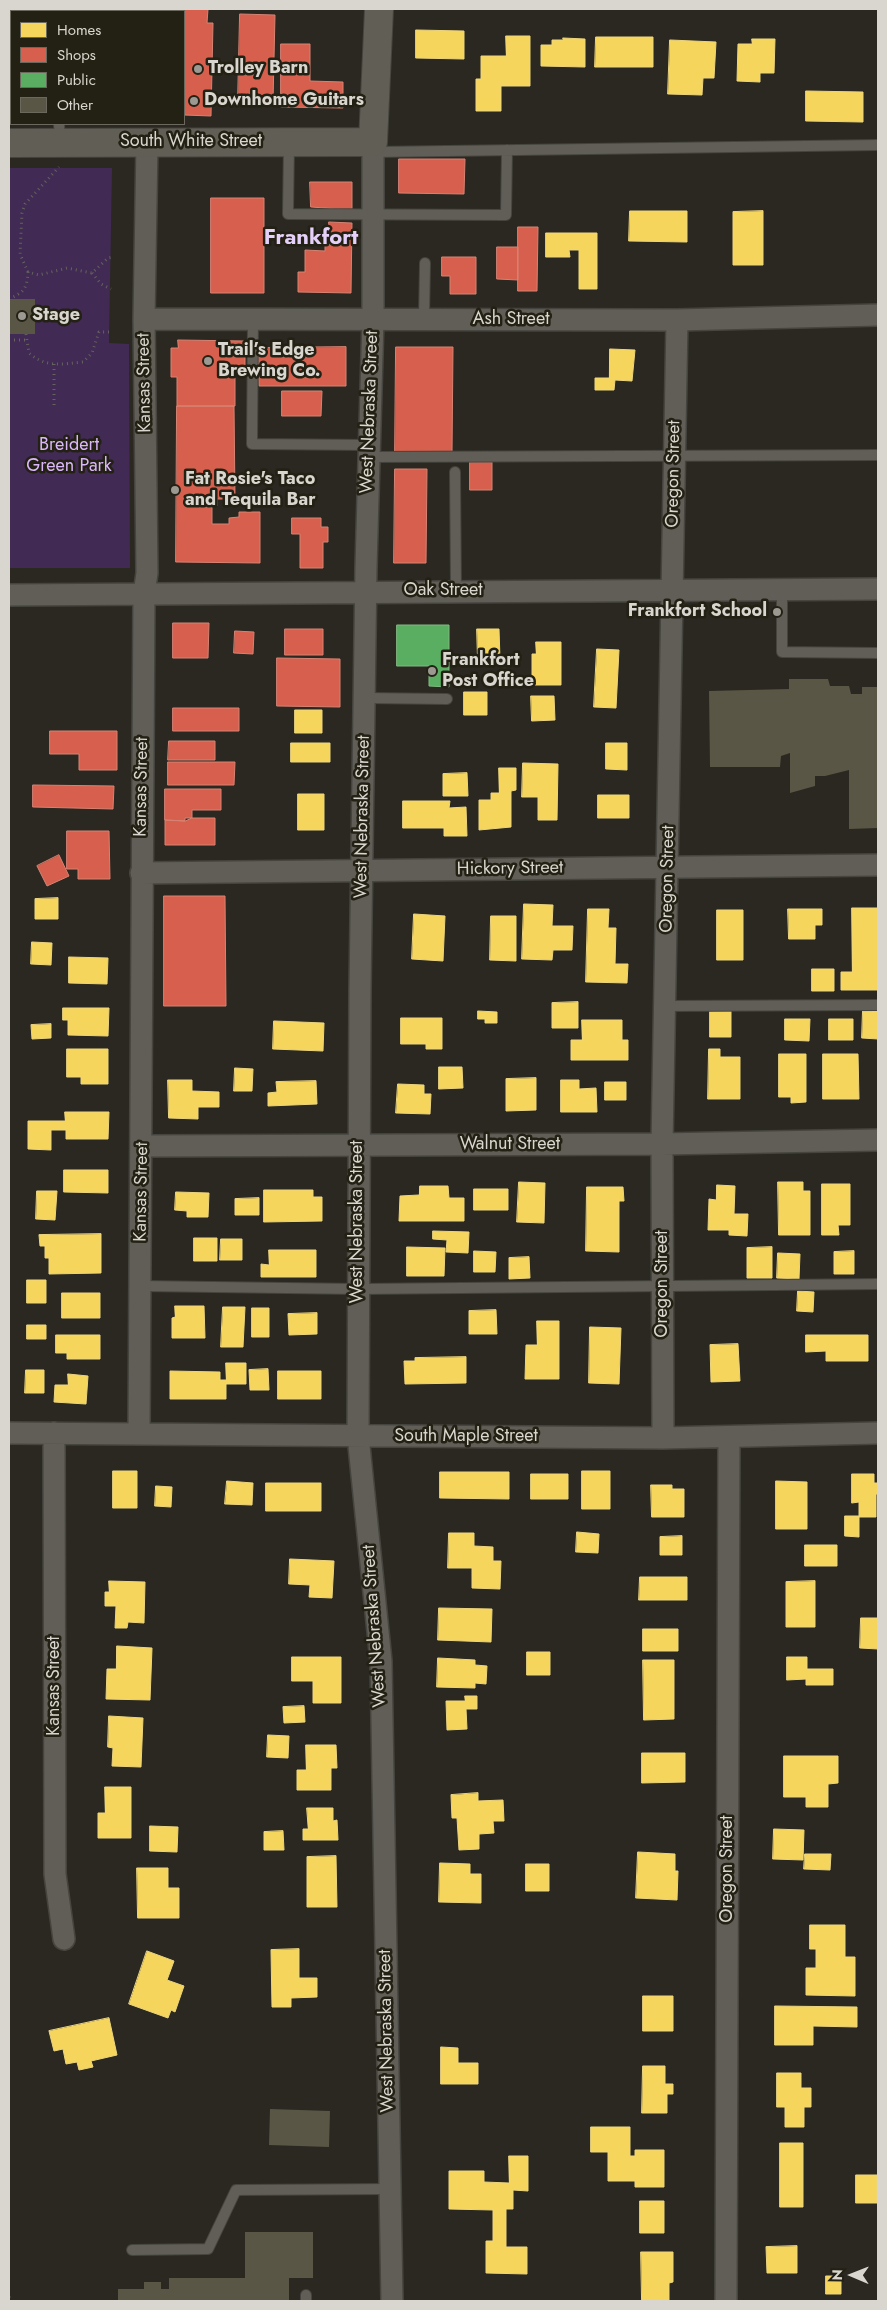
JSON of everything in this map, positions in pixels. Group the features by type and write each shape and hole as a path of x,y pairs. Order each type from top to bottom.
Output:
{"street":[{"path":"373,147 379,9"},
{"name":"South White Street","path":"9,143 289,142 373,147"},
{"name":"Kansas Street","path":"139,1433 142,1146 141,873 144,594 147,573 144,319 147,143"},
{"name":"West Nebraska Street","path":"373,147 373,320 362,871 358,1436 381,1661 392,2301"},
{"name":"Ash Street","path":"144,319 677,320 878,315"},
{"name":"Oregon Street","path":"663,1438 662,1144 677,320"},
{"name":"Oak Street","path":"9,595 367,591 878,589"},
{"name":"Hickory Street","path":"141,873 878,865"},
{"name":"Walnut Street","path":"142,1146 662,1144 878,1140"},
{"name":"South Maple Street","path":"9,1433 663,1438 878,1433"},
{"name":"Kansas Street","path":"54,1433 55,1874 64,1939"},
{"name":"Oregon Street","path":"726,2301 729,1437"}],"lane":[{"path":"289,142 288,214 506,215 507,150"},
{"path":"373,147 507,150 878,145"},
{"path":"424,319 425,263"},
{"path":"252,320 252,444 369,451 878,455"},
{"path":"455,472 456,591"},
{"path":"782,589 782,652 878,653"},
{"path":"365,698 447,699"},
{"path":"665,1006 878,1005"},
{"path":"141,1286 358,1289 878,1284"},
{"path":"132,2250 208,2249 236,2190 390,2189"}],"path":[{"path":"9,299 24,292 28,285 28,272 20,254 22,213 25,204 59,144"},
{"path":"92,273 108,258 113,257"},
{"path":"28,272 39,275 67,268 92,273 101,284 111,290"},
{"path":"26,334 29,353 38,361 54,364 83,362 92,354 99,332 108,332"},
{"path":"9,340 28,340"},
{"path":"54,364 54,406"},
{"path":"9,2297 11,2301"}],"green space":[{"name":"Breidert Green Park","path":"9,168 112,168 109,343 129,344 130,568 9,568"}],"building: Homes":[{"path":"416,30 464,31 464,59 416,58"},
{"path":"506,36 530,36 530,86 501,86 501,111 476,111 476,79 481,79 481,56 506,56"},
{"path":"596,37 653,37 653,67 595,67"},
{"path":"563,38 585,39 585,67 541,66 541,45 552,45 552,40 563,40"},
{"path":"752,39 775,39 774,73 760,73 760,82 737,81 738,44 752,44"},
{"path":"670,40 716,42 714,78 703,78 702,95 668,94"},
{"path":"806,91 863,92 863,122 806,121"},
{"path":"630,211 687,211 687,242 629,241"},
{"path":"763,211 763,265 733,265 733,212"},
{"path":"546,233 597,233 597,289 579,289 579,250 569,250 570,257 546,257"},
{"path":"610,349 635,350 632,381 615,380 614,390 595,390 595,378 609,378"},
{"path":"477,629 499,629 500,659 478,660"},
{"path":"536,642 561,642 561,685 532,685 532,654 536,654"},
{"path":"597,649 619,650 616,708 594,707"},
{"path":"464,692 487,692 487,715 464,715"},
{"path":"531,696 554,696 555,720 532,721"},
{"path":"295,710 322,710 322,733 295,733"},
{"path":"291,743 330,743 330,762 291,762"},
{"path":"606,743 627,743 627,770 606,769"},
{"path":"523,763 558,764 557,820 538,820 538,797 522,797"},
{"path":"499,768 516,768 516,790 511,791 511,827 479,830 479,800 491,800 491,793 499,793"},
{"path":"467,773 468,796 443,796 443,774"},
{"path":"298,794 324,794 324,830 298,830"},
{"path":"598,795 629,795 629,818 598,818"},
{"path":"403,801 450,801 449,808 466,807 467,836 444,836 444,828 403,828"},
{"path":"58,898 58,919 35,919 35,899"},
{"path":"524,904 553,905 552,926 573,926 572,950 553,950 552,960 522,959"},
{"path":"852,908 878,908 878,990 841,990 841,972 852,972"},
{"path":"588,909 609,909 608,928 616,928 615,964 628,964 627,983 586,982"},
{"path":"788,909 822,909 822,925 815,925 815,939 789,939"},
{"path":"717,910 743,910 743,960 717,960"},
{"path":"414,914 445,916 443,961 412,959"},
{"path":"491,916 516,916 516,961 490,960"},
{"path":"32,942 52,943 51,965 31,964"},
{"path":"69,957 108,958 107,984 69,983"},
{"path":"812,969 834,969 834,991 812,991"},
{"path":"578,1002 578,1028 552,1028 552,1003"},
{"path":"63,1008 109,1008 108,1036 68,1035 68,1020 63,1020"},
{"path":"863,1009 878,1010 878,1039 862,1038"},
{"path":"710,1010 731,1010 731,1037 710,1037"},
{"path":"478,1011 497,1012 497,1023 485,1023 485,1019 478,1019"},
{"path":"401,1018 442,1018 442,1049 426,1049 426,1044 401,1044"},
{"path":"785,1019 810,1019 809,1041 785,1040"},
{"path":"829,1019 853,1019 853,1040 829,1040"},
{"path":"582,1020 622,1020 622,1040 628,1040 628,1060 571,1060 571,1040 582,1040"},
{"path":"274,1021 324,1023 323,1051 273,1049"},
{"path":"51,1024 51,1038 32,1039 31,1025"},
{"path":"67,1049 108,1049 108,1084 81,1084 81,1077 67,1077"},
{"path":"709,1049 720,1049 720,1057 740,1057 740,1099 708,1099"},
{"path":"779,1054 806,1054 806,1102 791,1103 791,1097 779,1097"},
{"path":"823,1054 858,1054 859,1099 823,1099"},
{"path":"439,1067 462,1067 463,1088 439,1089"},
{"path":"235,1068 253,1069 252,1091 234,1091"},
{"path":"536,1078 536,1110 506,1111 506,1079"},
{"path":"168,1080 192,1080 192,1091 219,1092 219,1107 198,1107 198,1119 169,1118"},
{"path":"561,1080 579,1080 579,1089 596,1088 597,1112 561,1112"},
{"path":"316,1081 317,1104 268,1106 268,1093 277,1092 276,1082"},
{"path":"605,1082 626,1082 626,1100 605,1100"},
{"path":"398,1084 424,1085 424,1094 431,1094 430,1114 396,1113"},
{"path":"65,1112 109,1112 108,1139 66,1139 66,1130 51,1130 51,1150 28,1149 28,1121 65,1121"},
{"path":"64,1170 108,1170 108,1193 64,1192"},
{"path":"519,1182 545,1183 544,1223 517,1222"},
{"path":"778,1182 803,1182 803,1191 810,1191 810,1235 779,1235"},
{"path":"822,1184 850,1184 850,1225 838,1225 839,1235 822,1235"},
{"path":"717,1185 735,1186 734,1214 748,1214 747,1236 729,1235 729,1230 708,1230 709,1199 716,1200"},
{"path":"420,1186 448,1186 449,1198 464,1198 464,1221 399,1221 400,1196 419,1195"},
{"path":"587,1187 623,1187 624,1201 619,1201 619,1252 586,1251"},
{"path":"474,1189 508,1189 508,1210 474,1210"},
{"path":"264,1190 313,1190 313,1197 322,1197 322,1221 264,1222"},
{"path":"37,1191 57,1191 55,1220 36,1219"},
{"path":"176,1192 209,1193 208,1217 187,1217 187,1211 175,1210"},
{"path":"259,1198 259,1215 235,1215 235,1199"},
{"path":"433,1231 469,1232 468,1253 446,1252 447,1240 433,1239"},
{"path":"101,1234 101,1273 49,1274 49,1258 45,1258 45,1246 40,1246 39,1235"},
{"path":"194,1238 217,1238 217,1261 194,1261"},
{"path":"221,1239 242,1239 242,1260 220,1260"},
{"path":"407,1247 445,1248 444,1276 407,1276"},
{"path":"772,1247 772,1278 747,1278 747,1248"},
{"path":"269,1250 316,1250 316,1277 261,1277 261,1264 269,1265"},
{"path":"474,1251 496,1252 495,1272 474,1272"},
{"path":"854,1251 854,1274 834,1274 834,1252"},
{"path":"778,1253 800,1254 799,1279 777,1278"},
{"path":"529,1257 530,1278 509,1279 509,1258"},
{"path":"27,1280 46,1280 46,1303 27,1303"},
{"path":"798,1291 814,1292 813,1312 797,1311"},
{"path":"62,1293 100,1293 100,1318 62,1318"},
{"path":"175,1306 204,1306 205,1338 172,1338 172,1318 175,1317"},
{"path":"223,1307 245,1307 243,1347 221,1347"},
{"path":"252,1308 269,1308 269,1337 252,1337"},
{"path":"496,1310 497,1334 469,1334 469,1311"},
{"path":"317,1313 317,1334 289,1335 288,1314"},
{"path":"537,1321 559,1321 559,1379 525,1379 526,1345 537,1345"},
{"path":"27,1325 46,1325 46,1339 27,1339"},
{"path":"590,1327 621,1328 619,1384 589,1383"},
{"path":"56,1335 100,1335 100,1359 67,1359 67,1353 56,1353"},
{"path":"806,1335 868,1335 868,1361 826,1361 826,1351 806,1352"},
{"path":"738,1344 740,1381 711,1382 710,1345"},
{"path":"466,1357 466,1383 405,1384 404,1361 415,1361 415,1358"},
{"path":"226,1363 246,1363 246,1384 226,1384 226,1399 170,1399 170,1371 220,1372 220,1380 226,1380"},
{"path":"268,1369 269,1390 250,1390 249,1370"},
{"path":"26,1370 44,1370 44,1393 25,1393"},
{"path":"278,1371 321,1371 321,1399 278,1399"},
{"path":"68,1374 88,1376 86,1404 54,1402 55,1385 68,1385"},
{"path":"113,1471 137,1471 137,1508 113,1508"},
{"path":"582,1471 610,1471 610,1509 582,1509"},
{"path":"440,1472 509,1472 509,1499 440,1498"},
{"path":"531,1474 568,1474 568,1499 531,1499"},
{"path":"852,1474 874,1474 874,1483 878,1483 876,1517 859,1517 859,1502 852,1503"},
{"path":"227,1481 253,1483 252,1505 225,1504"},
{"path":"776,1481 807,1482 807,1529 776,1529"},
{"path":"266,1483 321,1483 321,1511 266,1511"},
{"path":"651,1485 672,1485 672,1489 684,1489 684,1517 652,1517"},
{"path":"156,1486 172,1487 171,1507 155,1506"},
{"path":"845,1516 859,1516 859,1537 845,1536"},
{"path":"577,1532 599,1534 598,1553 576,1552"},
{"path":"449,1533 474,1533 474,1546 493,1547 493,1561 501,1561 500,1589 472,1588 472,1568 448,1568"},
{"path":"682,1536 682,1555 660,1555 660,1537"},
{"path":"805,1545 837,1545 837,1566 805,1566"},
{"path":"290,1559 334,1561 332,1598 309,1597 310,1585 289,1584"},
{"path":"640,1577 687,1577 687,1600 639,1600"},
{"path":"109,1581 145,1582 144,1623 128,1622 127,1628 115,1628 116,1606 105,1606 105,1592 109,1592"},
{"path":"815,1581 815,1627 786,1627 786,1582"},
{"path":"439,1608 492,1609 491,1642 438,1640"},
{"path":"861,1618 878,1618 878,1649 860,1648"},
{"path":"643,1629 678,1629 678,1651 643,1651"},
{"path":"117,1646 152,1648 150,1700 106,1699 107,1669 116,1669"},
{"path":"527,1652 550,1652 550,1675 527,1675"},
{"path":"292,1657 341,1657 341,1703 313,1703 313,1681 292,1681"},
{"path":"787,1657 807,1657 807,1669 833,1669 833,1685 806,1685 806,1679 787,1680"},
{"path":"438,1658 475,1660 475,1665 487,1666 486,1684 475,1683 475,1688 437,1687"},
{"path":"643,1660 674,1660 674,1719 644,1720"},
{"path":"465,1696 477,1696 477,1709 466,1709 467,1729 447,1730 446,1701 465,1701"},
{"path":"304,1706 305,1722 284,1723 283,1707"},
{"path":"109,1716 143,1718 141,1767 112,1766 113,1748 108,1747"},
{"path":"268,1735 289,1736 288,1758 267,1757"},
{"path":"306,1745 336,1745 337,1768 331,1768 331,1790 297,1790 297,1770 306,1770"},
{"path":"642,1753 685,1753 685,1782 642,1783"},
{"path":"784,1756 838,1756 838,1783 828,1784 828,1807 806,1807 806,1797 784,1797"},
{"path":"105,1787 131,1787 131,1838 98,1838 98,1813 105,1813"},
{"path":"478,1793 478,1801 503,1800 504,1821 493,1821 494,1833 479,1834 479,1849 459,1850 457,1818 452,1818 451,1795"},
{"path":"307,1808 333,1808 333,1821 337,1820 338,1840 303,1840 303,1829 308,1829"},
{"path":"150,1826 178,1827 177,1852 150,1851"},
{"path":"774,1829 804,1830 803,1860 773,1859"},
{"path":"283,1831 284,1850 264,1850 264,1832"},
{"path":"638,1852 675,1854 675,1871 678,1871 677,1900 636,1898"},
{"path":"805,1854 831,1854 830,1870 804,1869"},
{"path":"336,1856 337,1907 307,1907 307,1857"},
{"path":"440,1863 470,1864 470,1874 481,1874 481,1903 439,1902"},
{"path":"526,1864 549,1864 549,1891 526,1891"},
{"path":"137,1868 168,1868 168,1888 179,1888 179,1918 138,1918"},
{"path":"810,1925 845,1925 845,1957 855,1957 855,1996 806,1995 806,1968 816,1968 816,1949 810,1949"},
{"path":"299,1949 299,1978 317,1978 317,1997 291,1998 291,2007 272,2007 271,1950"},
{"path":"147,1951 174,1961 167,1980 184,1986 175,2012 171,2010 168,2018 129,2004"},
{"path":"643,1996 673,1996 673,2031 643,2031"},
{"path":"775,2006 857,2007 857,2027 813,2026 813,2045 775,2045"},
{"path":"109,2018 117,2055 91,2061 93,2067 79,2070 77,2062 66,2064 63,2049 54,2051 49,2031"},
{"path":"441,2047 458,2048 458,2063 478,2063 478,2084 441,2084"},
{"path":"643,2066 665,2066 665,2084 673,2084 673,2094 667,2094 667,2113 642,2113"},
{"path":"777,2073 801,2073 801,2088 811,2088 811,2107 804,2107 804,2127 785,2127 785,2107 777,2107"},
{"path":"591,2127 630,2127 630,2156 635,2156 635,2150 664,2150 664,2187 635,2187 635,2181 608,2181 608,2152 591,2152"},
{"path":"780,2143 803,2143 803,2207 780,2207"},
{"path":"509,2156 528,2156 528,2191 513,2190 513,2209 506,2209 506,2247 527,2247 527,2274 486,2273 486,2241 493,2241 493,2210 449,2209 449,2171 484,2171 484,2182 509,2183"},
{"path":"856,2175 877,2175 877,2203 856,2203"},
{"path":"640,2201 664,2201 664,2233 640,2233"},
{"path":"797,2246 797,2273 767,2273 766,2247"},
{"path":"641,2252 673,2252 673,2282 669,2283 669,2301 642,2301"},
{"path":"826,2276 841,2276 841,2294 826,2294"}],"building: Shops":[{"name":"Trolley Barn","path":"208,9 207,23 213,23 211,116 185,115 185,10 135,10"},
{"path":"240,14 275,15 273,102 238,101"},
{"path":"281,44 310,44 310,81 343,82 343,108 281,107"},
{"path":"399,159 465,159 464,194 399,193"},
{"path":"310,182 352,182 352,210 311,207"},
{"path":"211,198 264,198 264,293 211,293"},
{"path":"329,222 352,223 351,293 298,292 298,272 305,272 305,250 325,251 325,240 329,240"},
{"path":"518,227 538,227 537,291 518,291"},
{"path":"497,247 518,247 518,280 497,279"},
{"path":"442,257 476,257 476,294 450,294 450,276 442,276"},
{"name":"Trail’s Edge Brewing Co.","path":"178,340 245,341 245,374 235,374 235,406 177,406 177,377 171,377 171,348 178,348"},
{"path":"346,347 346,386 259,386 258,348"},
{"path":"396,347 453,347 452,453 395,452"},
{"path":"282,391 322,391 321,416 282,416"},
{"path":"177,406 234,406 235,499 217,499 217,506 212,506 212,524 229,524 229,518 239,517 239,512 260,512 260,563 176,562"},
{"path":"470,462 492,462 492,490 470,490"},
{"path":"395,469 427,469 426,563 394,563"},
{"path":"292,518 321,518 321,527 328,527 328,542 323,542 323,568 300,568 300,534 292,534"},
{"path":"173,623 209,623 208,658 173,658"},
{"path":"285,629 323,629 323,655 285,655"},
{"path":"235,631 254,632 253,654 234,653"},
{"path":"277,658 340,659 340,707 277,706"},
{"path":"173,708 239,708 239,731 173,731"},
{"path":"50,731 117,731 117,770 79,770 79,754 50,754"},
{"path":"169,741 215,741 215,760 168,760"},
{"path":"168,762 235,762 234,785 168,785"},
{"path":"33,785 114,786 113,809 33,807"},
{"path":"165,789 221,789 221,810 192,810 192,818 185,818 185,821 165,820"},
{"path":"192,818 215,818 215,845 165,845 165,820 185,821"},
{"path":"67,831 109,831 110,879 78,879 78,869 67,869"},
{"path":"59,855 69,876 47,886 37,866"},
{"path":"164,896 225,896 226,1006 164,1006"}],"building: Public":[{"path":"397,625 449,625 449,687 429,686 429,666 397,666"}],"building: Other":[{"name":"Stage","path":"9,299 35,299 35,334 9,334"},
{"path":"789,679 828,679 830,686 849,686 851,694 862,694 862,687 878,687 878,828 849,829 849,770 825,776 815,776 815,786 790,793 790,753 781,756 780,767 710,767 709,691 789,689"},
{"path":"270,2109 330,2111 329,2147 269,2145"},
{"path":"245,2232 313,2232 313,2278 289,2278 289,2301 118,2301 118,2289 144,2289 144,2282 161,2282 161,2289 169,2289 169,2278 245,2278"}],"place":[{"name":"Trolley Barn","path":"198,69"},
{"name":"Downhome Guitars","path":"194,101"},
{"name":"Stage","path":"22,316"},
{"name":"Trail’s Edge Brewing Co.","path":"208,361"},
{"name":"Fat Rosie's Taco and Tequila Bar","path":"175,490"},
{"name":"Frankfort School","path":"777,612"},
{"name":"Frankfort Post Office","path":"432,671"}],"district":[{"name":"Frankfort","path":"311,239"}]}
